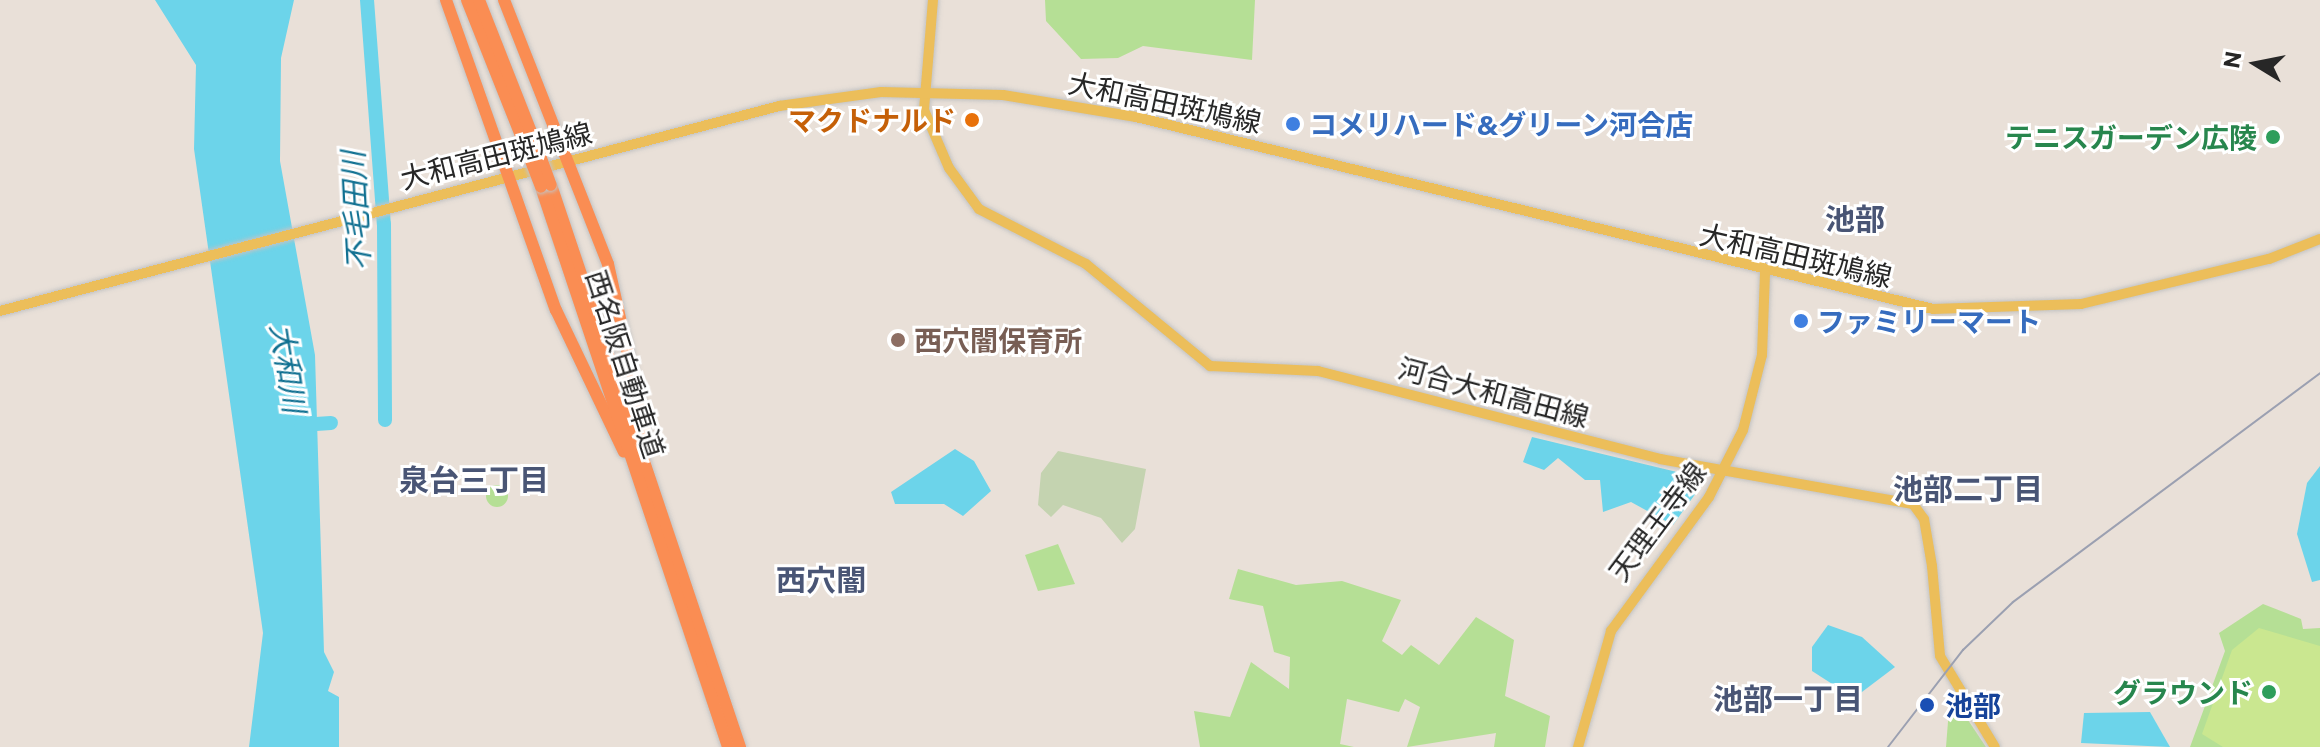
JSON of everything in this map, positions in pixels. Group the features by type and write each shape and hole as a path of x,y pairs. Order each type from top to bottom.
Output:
{"highway":[{"path":"446,0 556,310 662,535"},
{"name":"西名阪自動車道","path":"467,0 533,152"},
{"name":"西名阪自動車道","path":"479,0 546,186 662,535 728,747"},
{"path":"504,0 608,264 662,535"},
{"name":"西名阪自動車道","path":"662,535 740,747"}],"main road":[{"path":"923,91 933,0"},
{"name":"大和高田斑鳩線","path":"0,311 779,106 923,91 1136,117 1894,303 2019,311 2155,287 2320,239"},
{"name":"河合大和高田線","path":"923,91 942,155 987,218 1086,264 1216,369 1318,371 1660,459 1726,468 1823,492 1900,498 1917,507 1932,566 1940,656 1995,747"},
{"name":"天理王寺線","path":"1578,747 1597,663 1621,612 1726,468 1757,383 1765,273"}],"green space":[{"path":"1045,0 1255,0 1252,60 1143,46 1118,58 1081,59 1046,21"},
{"path":"1058,451 1146,469 1135,529 1122,543 1101,518 1063,505 1051,517 1038,505 1041,473"},
{"path":"493,485 501,485 508,496 501,507 493,507 486,500 486,492"},
{"path":"1058,544 1075,584 1038,591 1025,555"},
{"path":"1238,569 1296,585 1342,581 1401,600 1382,641 1402,655 1411,645 1439,665 1476,617 1514,640 1505,696 1550,716 1545,747 1494,747 1496,733 1407,747 1420,707 1405,699 1399,712 1347,699 1340,744 1354,747 1200,747 1194,711 1230,717 1251,662 1289,689 1290,657 1274,652 1263,606 1229,599"},
{"name":"グラウンド","path":"2263,604 2301,619 2303,629 2320,628 2320,747 2190,747 2225,651 2219,633"},
{"name":"グラウンド","path":"2259,628 2320,646 2320,747 2223,747 2202,734 2232,650"},
{"path":"1949,709 1966,717 1986,747 1946,747"}],"water":[{"name":"大和川","path":"155,0 294,0 281,58 280,161 315,355 324,652 334,672 328,691 339,697 339,747 249,747 263,633 194,149 196,65"},
{"path":"1532,437 1706,479 1673,525 1631,502 1603,512 1600,480 1585,480 1558,458 1544,470 1523,462"},
{"path":"955,449 974,461 991,491 963,516 944,504 895,504 891,492"},
{"path":"2320,466 2320,580 2312,582 2297,534 2307,483"},
{"path":"1828,625 1862,637 1895,667 1854,698 1812,671 1812,647"},
{"path":"2150,712 2170,747 2081,743 2084,713"}],"waterway":[{"name":"不毛田川","path":"367,0 384,224 385,420"},
{"name":"不毛田川","path":"301,425 331,423"}],"railway":[{"path":"1888,747 1963,650 2013,602 2320,373"}],"place":[{"name":"マクドナルド","path":"972,120"},
{"name":"コメリハード&グリーン河合店","path":"1293,124"},
{"name":"テニスガーデン広陵","path":"2273,137"},
{"name":"ファミリーマート","path":"1801,321"},
{"name":"西穴闇保育所","path":"898,340"},
{"name":"グラウンド","path":"2269,692"},
{"name":"池部","path":"1927,705"}],"district":[{"name":"池部","path":"1855,218"},
{"name":"泉台三丁目","path":"474,479"},
{"name":"池部二丁目","path":"1968,488"},
{"name":"西穴闇","path":"821,579"},
{"name":"池部一丁目","path":"1788,698"}]}
